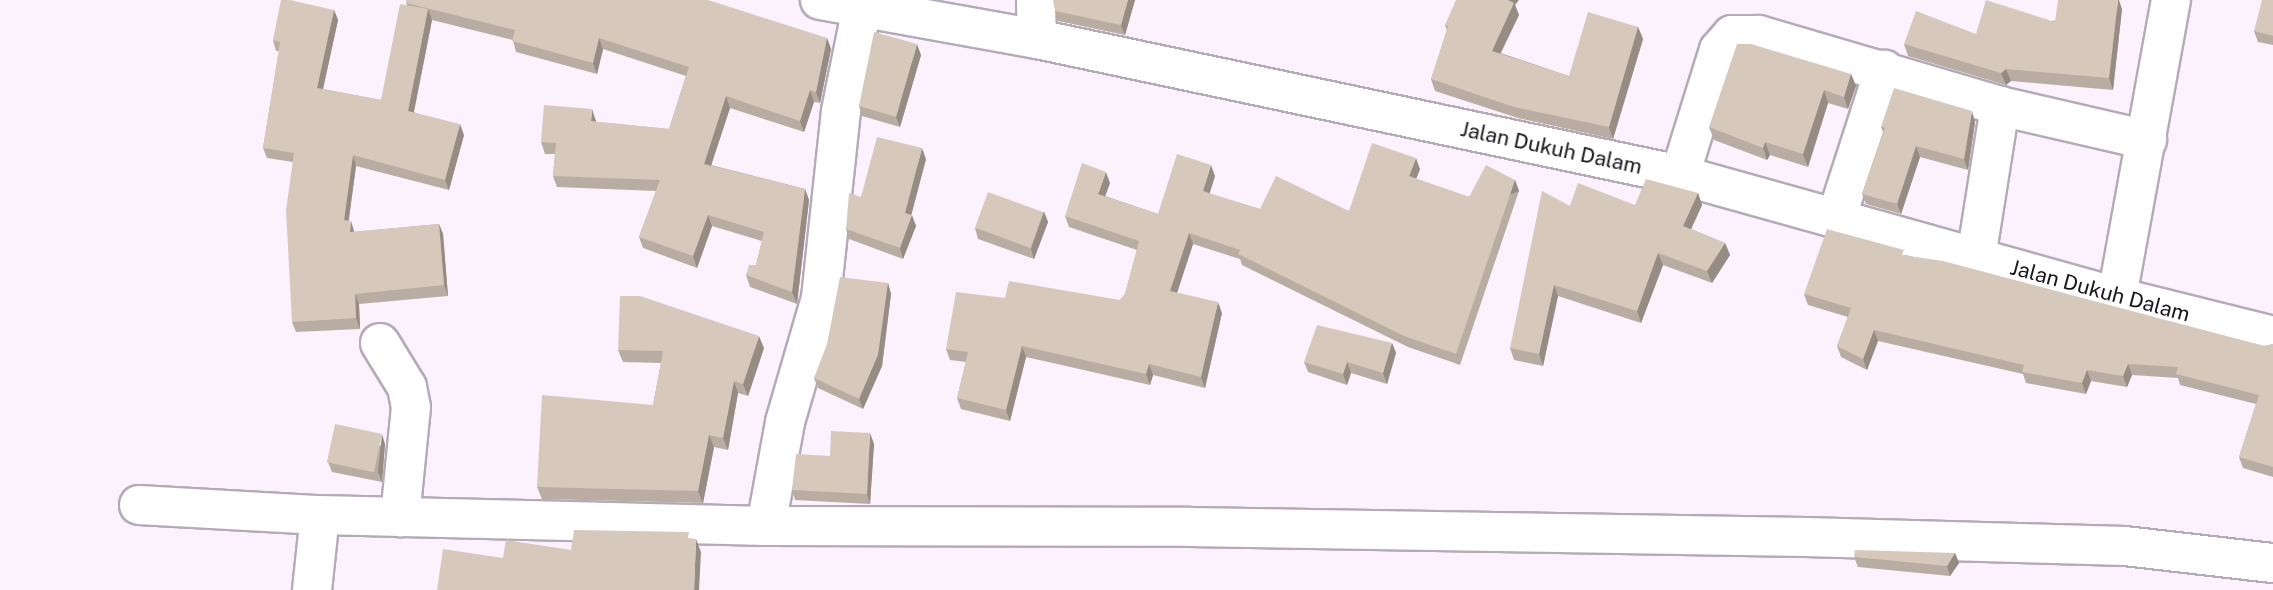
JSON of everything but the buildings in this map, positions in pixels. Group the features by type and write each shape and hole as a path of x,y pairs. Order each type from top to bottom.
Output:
{"street":[{"name":"Jalan Dukuh Dalam","path":"820,0 1037,38 1679,175 2117,298 2273,336"},
{"path":"1036,0 1037,38"},
{"path":"2117,298 2171,0"},
{"path":"766,526 785,422 821,298 841,111 862,8"},
{"path":"1679,175 1719,50 1732,35 1759,35 2000,106 2147,140"},
{"path":"1836,219 1884,70"},
{"path":"1976,258 2000,106"},
{"path":"380,343 407,387 411,407 400,517"},
{"path":"139,505 320,515 766,526 1189,527 1806,537 2125,546 2273,563"},
{"path":"312,590 320,515"}]}
